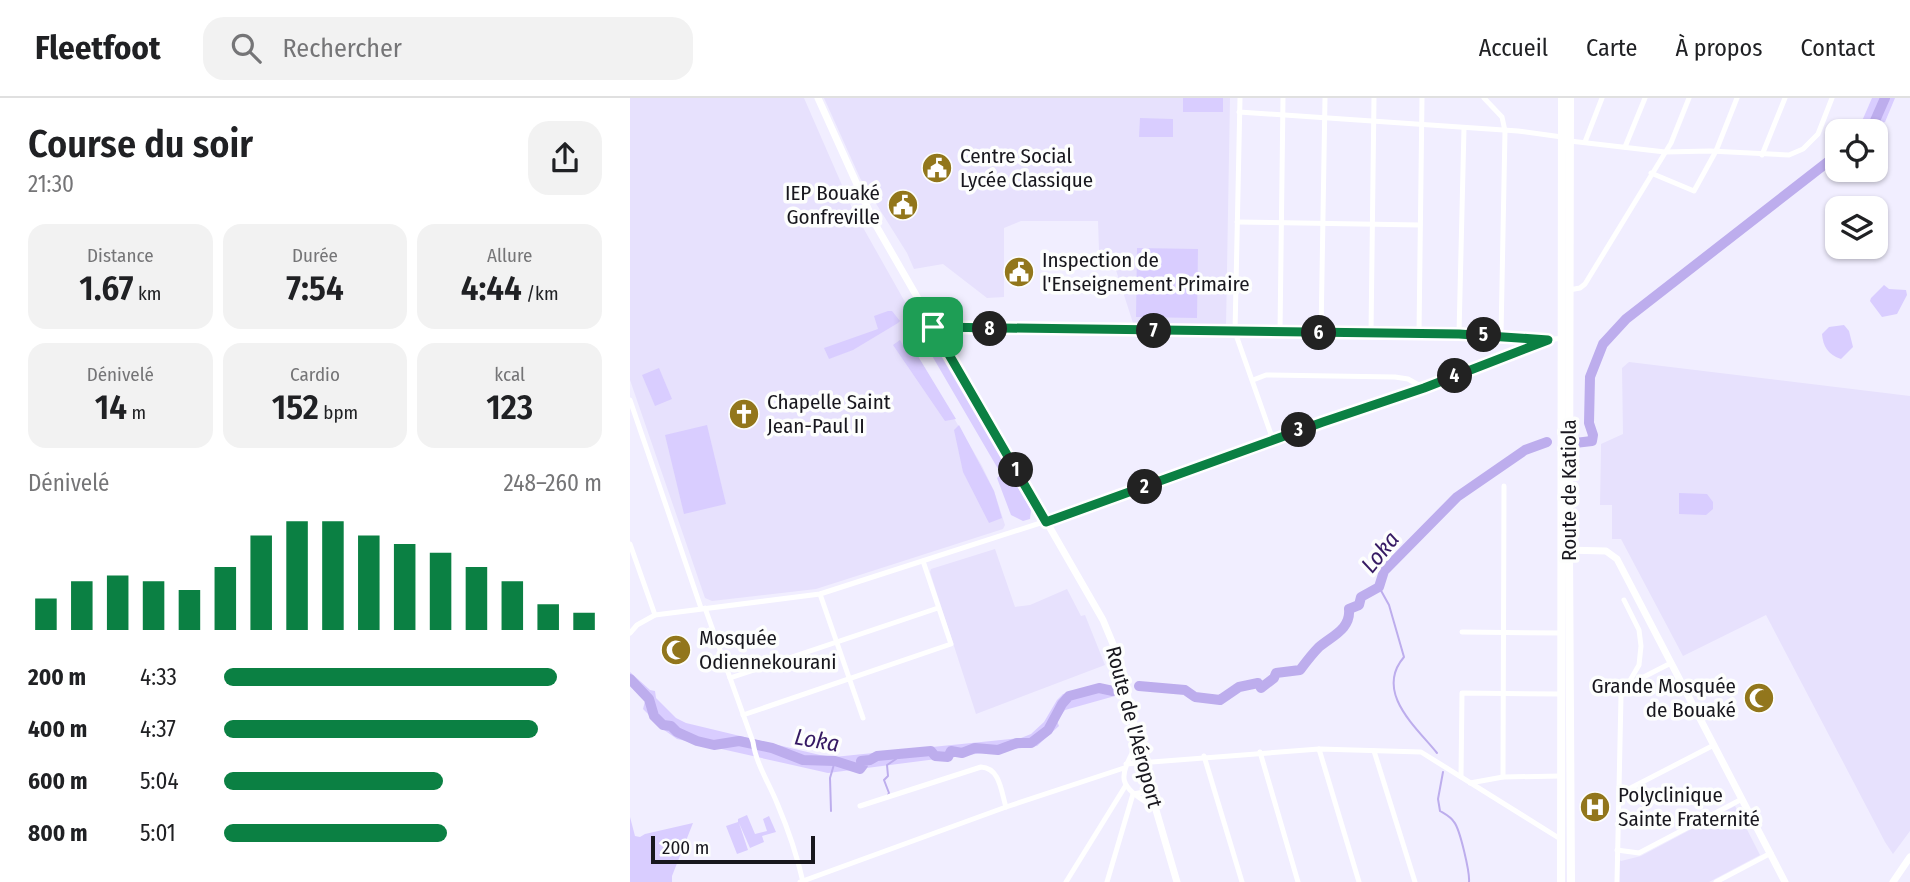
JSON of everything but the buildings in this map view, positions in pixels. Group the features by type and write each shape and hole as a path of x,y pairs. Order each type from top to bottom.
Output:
{"highway":[{"name":"Route de Katiola","path":"1562,98 1566,139 1569,290 1565,338"},
{"name":"Route de Katiola","path":"1570,98 1566,139 1565,550 1571,882"},
{"name":"Route de Katiola","path":"1561,882 1561,633 1565,550"}],"main road":[{"name":"Route de l'Aéroport","path":"818,98 869,212 1103,620 1120,661 1142,762 1177,882"},
{"path":"1565,550 1606,551 1613,554 1785,882"},
{"path":"1893,882 1910,857"}],"street":[{"path":"1240,98 1236,332 1273,440"},
{"path":"1280,332 1283,98"},
{"path":"1321,333 1325,98"},
{"path":"1371,333 1374,98"},
{"path":"1419,334 1422,98"},
{"path":"1484,98 1502,117 1505,131 1502,335"},
{"path":"1585,142 1602,98"},
{"path":"1625,147 1645,98"},
{"path":"1569,290 1585,284 1673,139 1689,98"},
{"path":"1651,173 1694,191 1716,151 1737,98"},
{"path":"1762,155 1785,98"},
{"path":"1239,111 1505,131 1665,152 1716,151 1789,155 1803,149 1818,134 1832,98"},
{"path":"1459,334 1464,128"},
{"path":"1237,222 1420,225"},
{"path":"933,327 1459,334 1548,340 1565,338"},
{"path":"630,633 637,625 654,615 820,594 1046,522 1424,388 1548,340"},
{"path":"1253,380 1266,375 1384,376 1408,379 1424,388"},
{"path":"630,400 703,608 754,742 755,755 780,810 797,858 802,882 1125,766 1142,762 1260,752 1319,749 1421,752 1562,840"},
{"path":"630,430 639,427"},
{"path":"1503,777 1504,486"},
{"path":"630,544 654,615"},
{"path":"743,715 951,644 922,561"},
{"path":"820,594 863,718"},
{"path":"1617,882 1621,696 1639,666 1641,646 1639,631 1624,600"},
{"path":"730,678 938,608"},
{"path":"630,621 637,625"},
{"path":"1462,632 1561,633"},
{"path":"1625,687 1671,663"},
{"path":"1461,777 1462,694 1561,694"},
{"path":"1138,742 1123,775 1133,794 1155,808"},
{"path":"1619,794 1714,744"},
{"path":"1319,749 1359,882"},
{"path":"1374,751 1415,882"},
{"path":"1260,752 1298,882"},
{"path":"1204,757 1242,882"},
{"path":"860,806 981,767 995,772 1006,807"},
{"path":"1470,783 1503,777 1561,776"},
{"path":"1066,882 1126,785"},
{"path":"1133,794 1150,791"},
{"path":"1107,882 1133,794"},
{"path":"1617,850 1639,853 1742,799"},
{"path":"1716,882 1771,853"}],"shaded area":[{"path":"630,98 804,98 852,208 918,325 904,333 982,466 994,491 1005,525 1003,529 816,589 712,601 705,598 630,380"},
{"path":"824,98 1230,98 1226,327 1134,326 1113,261 1099,250 1098,221 1021,221 1004,228 1004,297 987,298 943,264 914,269 907,253 860,178"},
{"path":"1183,98 1223,98 1223,112 1183,112"},
{"path":"1872,98 1895,98 1886,119 1863,119"},
{"path":"1140,118 1173,119 1173,137 1139,137"},
{"path":"1137,248 1198,249 1197,318 1136,317"},
{"path":"1884,285 1889,289 1906,290 1907,295 1897,314 1882,317 1870,301"},
{"path":"892,311 900,321 898,323 853,350 829,359 824,348 878,329 874,316"},
{"path":"1844,325 1849,331 1853,347 1841,359 1827,350 1822,334 1829,327"},
{"path":"926,330 1031,510 1030,519 1023,521 1011,515 997,478 1001,474 931,354 926,356 923,337 915,335"},
{"path":"900,340 907,352 911,350 910,343 956,419 945,421 893,345"},
{"path":"1629,362 1910,396 1910,831 1893,854 1766,615 1683,656 1621,539 1612,539 1612,505 1600,505 1601,444 1623,434 1622,368"},
{"path":"659,368 672,399 655,406 642,375"},
{"path":"707,425 726,504 684,514 665,435"},
{"path":"959,425 994,491 1002,518 989,523 963,472 954,430"},
{"path":"1679,493 1707,494 1713,502 1713,509 1706,515 1679,514"},
{"path":"995,549 1015,607 1030,605 1067,589 1081,616 1085,615 1105,665 976,714 930,572 931,569"},
{"path":"630,672 650,690 655,691 656,698 676,718 686,723 834,757 1021,738 1031,734 1044,722 1063,694 1112,686 1115,696 1065,710 1057,721 1059,726 1037,746 828,773 677,739 643,709 646,697 630,683"},
{"path":"1735,806 1760,855 1709,882 1618,882 1618,859 1621,861 1641,856"},
{"path":"747,815 755,834 767,831 763,819 769,816 776,832 762,836 764,842 750,848 739,823 748,850 737,854 726,826"},
{"path":"630,817 635,836 640,837 693,823 672,882 630,882"}],"waterway":[{"name":"Loka","path":"1876,119 1885,98"},
{"name":"Loka","path":"1575,443 1592,441 1589,423 1590,377 1603,344 1626,319 1825,164"},
{"name":"Loka","path":"1139,686 1185,690 1195,697 1220,700 1239,687 1258,683 1261,688 1274,678 1276,673 1300,670 1319,647 1344,627 1349,609 1359,605 1361,597 1379,587 1384,571 1457,497 1525,450 1547,442"},
{"path":"1379,587 1389,605 1404,657 1396,670 1396,696 1409,720 1437,753"},
{"name":"Loka","path":"630,679 649,699 654,716 663,725 671,726 677,732 697,741 714,745 739,741 772,748 803,760 835,761 860,769 863,765 861,761 877,756 931,751 935,756 948,757 951,751 962,753 975,748 998,750 1017,743 1031,743 1048,730 1069,696 1099,688 1113,691"},
{"path":"888,795 884,780 888,776 887,765 896,759 895,755"},
{"path":"831,811 830,778 835,761"},
{"path":"1443,772 1438,799 1440,811 1456,826 1464,851 1469,882"}],"place":[{"name":"Centre Social Lycée Classique","path":"937,168"},
{"name":"IEP Bouaké Gonfreville","path":"903,205"},
{"name":"Inspection de l'Enseignement Primaire","path":"1019,272"},
{"name":"Chapelle Saint Jean-Paul II","path":"744,414"},
{"name":"Mosquée Odiennekourani","path":"676,650"},
{"name":"Grande Mosquée de Bouaké","path":"1759,698"},
{"name":"Polyclinique Sainte Fraternité","path":"1595,807"}],"route":[{"path":"933,327 1459,334 1548,340 1424,388 1046,522 933,327"}]}
